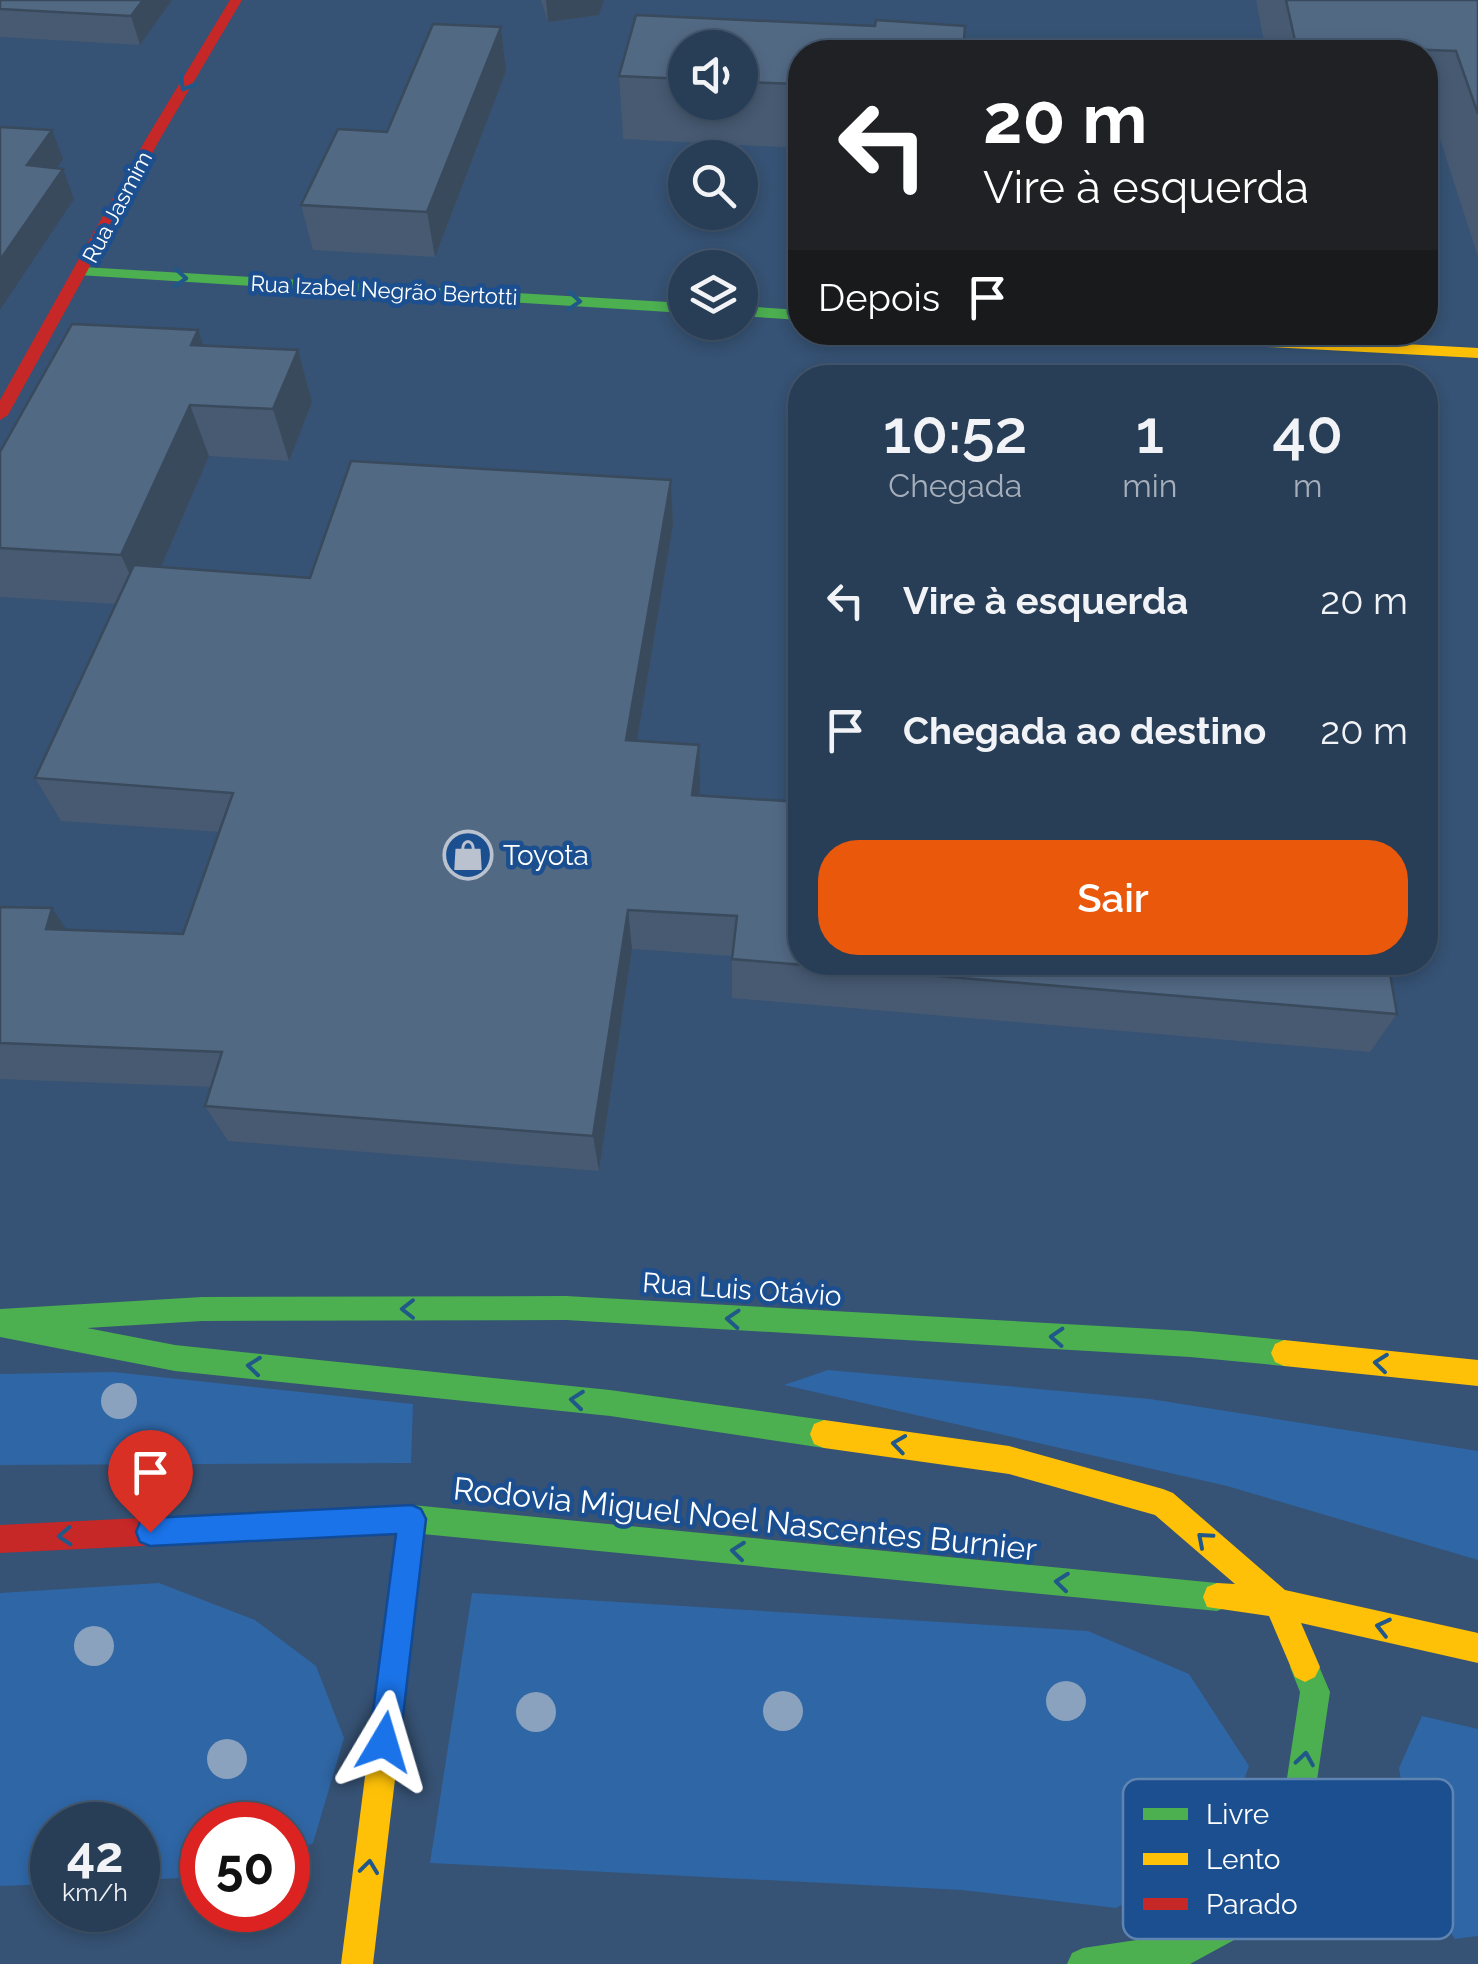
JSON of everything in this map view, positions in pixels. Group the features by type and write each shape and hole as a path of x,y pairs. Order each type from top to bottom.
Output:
{"main road":[{"name":"Rua Jasmim","path":"0,416 153,139 236,0"},
{"name":"Rua Izabel Negrão Bertotti","path":"82,272 668,307"},
{"path":"758,312 788,314"},
{"path":"1326,345 1478,353"},
{"name":"Rua Luis Otávio","path":"0,1323 202,1310 566,1308 1190,1344 1478,1373"},
{"path":"0,1323 175,1358 610,1403 1009,1460 1162,1503 1278,1603 1315,1692 1302,1779"},
{"path":"358,1964 412,1519"},
{"name":"Rodovia Miguel Noel Nascentes Burnier","path":"0,1539 412,1519 1278,1603 1478,1648"},
{"path":"1083,1964 1187,1949 1205,1939"}],"shaded area":[{"path":"828,1370 1150,1399 1478,1451 1478,1560 1227,1486 784,1385"},
{"path":"113,1372 413,1404 411,1463 0,1465 0,1374"},
{"path":"159,1583 255,1620 316,1666 344,1738 313,1843 310,1844 310,1802 180,1802 180,1878 160,1879 160,1802 30,1802 30,1885 0,1886 0,1593"},
{"path":"472,1593 1088,1631 1189,1674 1249,1766 1244,1779 1123,1779 1123,1904 1116,1908 962,1890 430,1863"},
{"path":"1422,1716 1478,1729 1478,1936 1455,1939 1453,1936 1453,1779 1401,1779 1399,1768"}],"building":[{"path":"0,0 143,0 131,16 0,9"},
{"path":"1286,0 1478,0 1478,114 1456,51 1438,50 1438,40 1295,40"},
{"path":"636,15 875,26 876,20 965,26 964,40 788,40 788,84 758,83 758,30 668,30 668,78 619,76"},
{"path":"433,24 501,27 427,212 301,205 338,129 387,132"},
{"path":"0,127 52,130 27,165 63,169 0,260"},
{"path":"72,324 198,330 191,345 298,350 273,409 190,405 121,555 0,548 0,452"},
{"name":"Toyota","path":"351,461 671,480 626,740 699,745 692,795 788,801 788,964 732,959 737,916 628,910 593,1136 205,1106 222,1052 0,1043 0,907 52,908 46,929 183,934 233,793 35,778 134,565 310,578"},
{"name":"Toyota","path":"925,975 1390,975 1397,1014"}],"traffic: fast":[{"path":"83,272 668,307"},
{"path":"758,312 788,314"},
{"path":"0,1321 202,1309 566,1308 1190,1344 1284,1353"},
{"path":"0,1324 175,1358 610,1403 824,1434"},
{"path":"304,1524 412,1519 1217,1597"},
{"path":"1302,1779 1315,1692 1305,1667"},
{"path":"1083,1964 1187,1949 1205,1939"}],"traffic: slow":[{"path":"1326,345 1478,353"},
{"path":"1284,1353 1478,1373"},
{"path":"824,1434 1009,1460 1163,1503 1278,1603 1305,1667"},
{"path":"357,1964 412,1519"},
{"path":"1217,1597 1278,1603 1478,1648"}],"traffic: jam":[{"path":"0,415 153,139 236,0"},
{"path":"0,1539 304,1524"}],"place":[{"name":"Toyota","path":"468,855"}],"route":[{"path":"150,1532 412,1519 384,1742"}]}
